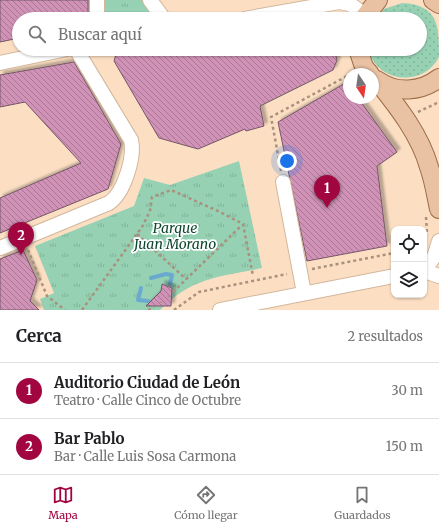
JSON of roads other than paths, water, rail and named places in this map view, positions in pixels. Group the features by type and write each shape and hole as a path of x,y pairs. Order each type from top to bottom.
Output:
{"main road":[{"path":"363,12 378,0"},
{"path":"433,0 439,4"},
{"path":"360,56 367,68"},
{"path":"379,80 402,90 417,89 431,84 439,78"},
{"path":"379,84 403,115 429,165 432,213"}],"street":[{"path":"97,12 98,0"},
{"path":"150,0 159,12"},
{"path":"281,12 340,1 350,4 363,12"},
{"path":"0,63 34,56"},
{"path":"0,248 109,203 116,198 132,157 131,140 80,56"},
{"path":"283,182 304,293"},
{"path":"427,265 433,259 433,238"},
{"path":"427,273 439,276"},
{"path":"221,310 391,277"}],"waterway":[{"path":"151,278 166,274 172,275 170,284"},
{"path":"141,288 138,300 148,301"}],"place":[{"name":"Auditorio Ciudad de León","path":"327,208"},
{"name":"Bar Pablo","path":"21,255"}],"park label":[{"name":"Parque Juan Morano","path":"175,236"}]}
